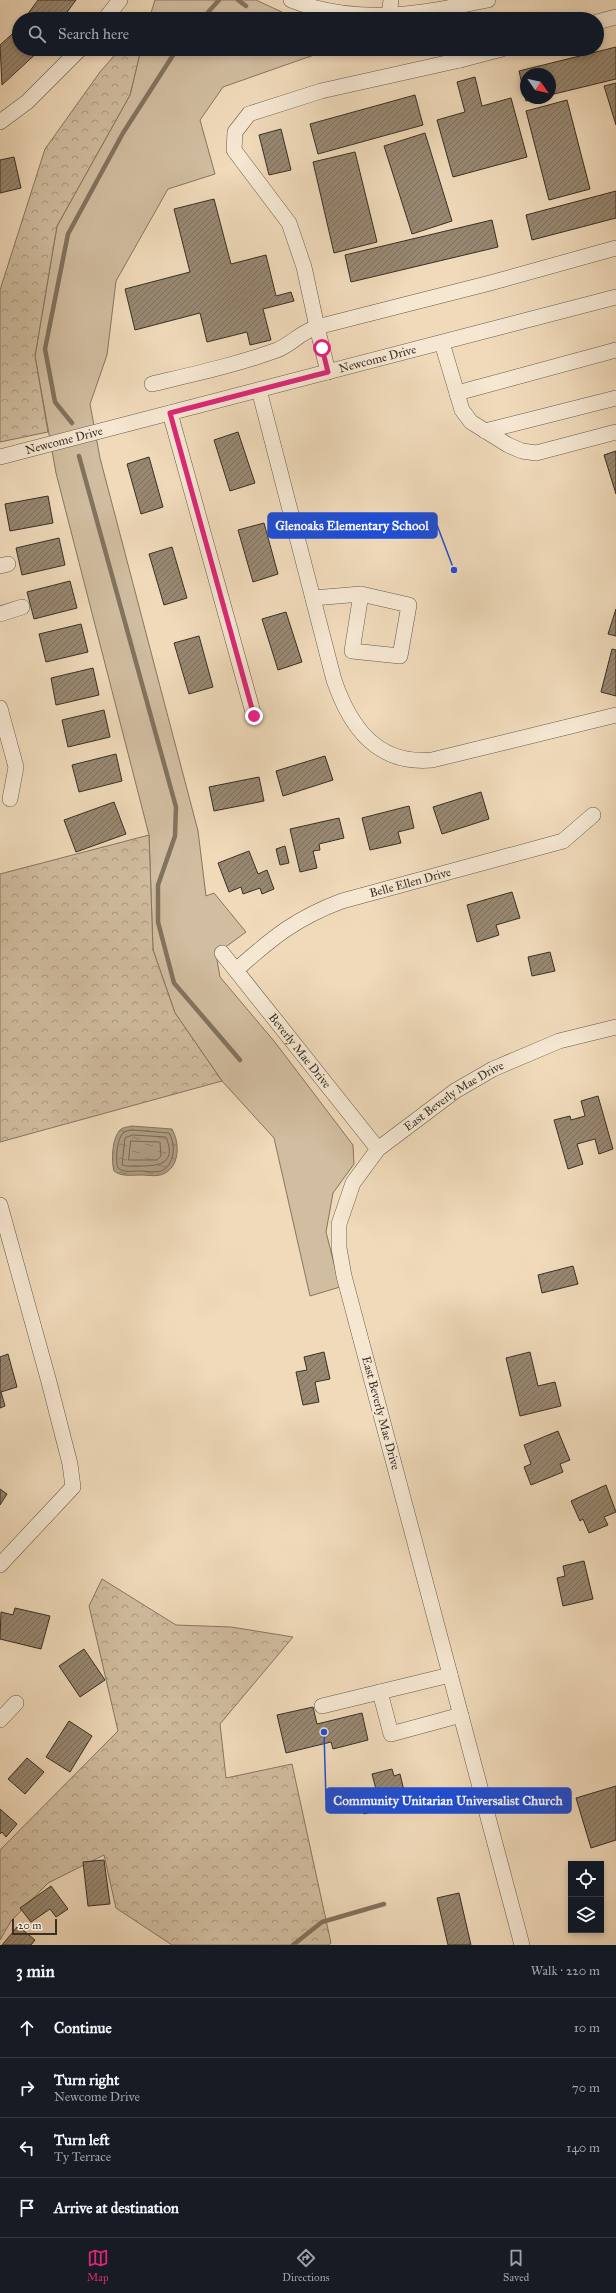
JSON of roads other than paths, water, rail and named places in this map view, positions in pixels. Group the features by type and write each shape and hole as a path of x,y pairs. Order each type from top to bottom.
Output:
{"street":[{"path":"111,12 120,0"},
{"path":"290,0 338,12"},
{"path":"390,12 391,0"},
{"path":"455,12 488,0"},
{"path":"604,20 616,17"},
{"path":"0,122 27,102 73,56"},
{"path":"328,372 304,267 289,223 234,150 235,132 249,114 321,91 452,56"},
{"path":"152,384 256,358 280,349 305,331 317,327 490,283 616,248"},
{"name":"Newcome Drive","path":"0,457 616,297"},
{"path":"442,342 462,410 471,422 522,451 536,453 616,432"},
{"path":"457,392 616,350"},
{"path":"259,390 341,700 359,731 370,742 387,753 412,760 432,760 616,715"},
{"path":"485,431 616,398"},
{"path":"170,413 254,716"},
{"path":"313,598 361,594 409,605 400,656 352,650 361,594"},
{"path":"0,614 22,607"},
{"path":"0,708 16,767 10,799"},
{"name":"Belle Ellen Drive","path":"236,970 276,935 318,910 342,901 563,841 593,815"},
{"name":"Beverly Mae Drive","path":"222,953 378,1149"},
{"name":"East Beverly Mae Drive","path":"522,1945 344,1276 339,1248 339,1224 345,1202 353,1183 378,1149 455,1091 493,1068 559,1041 616,1027"},
{"path":"0,1205 70,1464 73,1486 0,1565"},
{"path":"322,1706 450,1675"},
{"path":"380,1692 391,1734 461,1715"},
{"path":"0,1720 16,1703"}],"water":[{"path":"132,1126 172,1129 175,1135 177,1154 173,1166 169,1171 155,1176 123,1175 114,1171 112,1156 115,1138 121,1129"}],"waterway":[{"path":"208,12 219,0"},
{"path":"238,0 246,6"},
{"path":"72,423 55,402 45,349 68,234 123,133 172,56"},
{"path":"79,456 176,807 175,836 158,885 158,922 174,983 240,1060"},
{"path":"293,1945 322,1922 384,1904"}],"place":[{"name":"Glenoaks Elementary School","path":"454,570"},
{"name":"Community Unitarian Universalist Church","path":"324,1732"}]}
